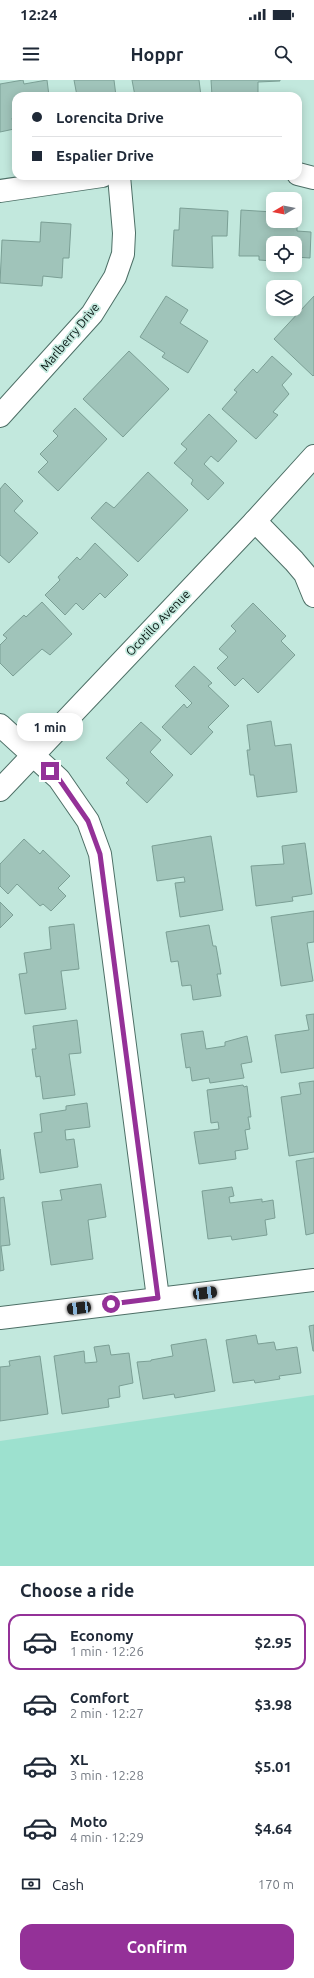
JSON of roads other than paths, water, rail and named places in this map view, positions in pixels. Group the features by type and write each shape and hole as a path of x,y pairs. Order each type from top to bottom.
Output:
{"street":[{"path":"302,175 314,178"},
{"path":"0,190 73,180"},
{"name":"Marlberry Drive","path":"0,416 92,314 114,277 122,254 124,233 119,180"},
{"name":"Ocotillo Avenue","path":"0,790 255,521 314,456"},
{"path":"255,521 305,574 314,596"},
{"path":"0,725 59,779 88,821 100,854 158,1298"},
{"path":"0,1318 314,1280"}]}
